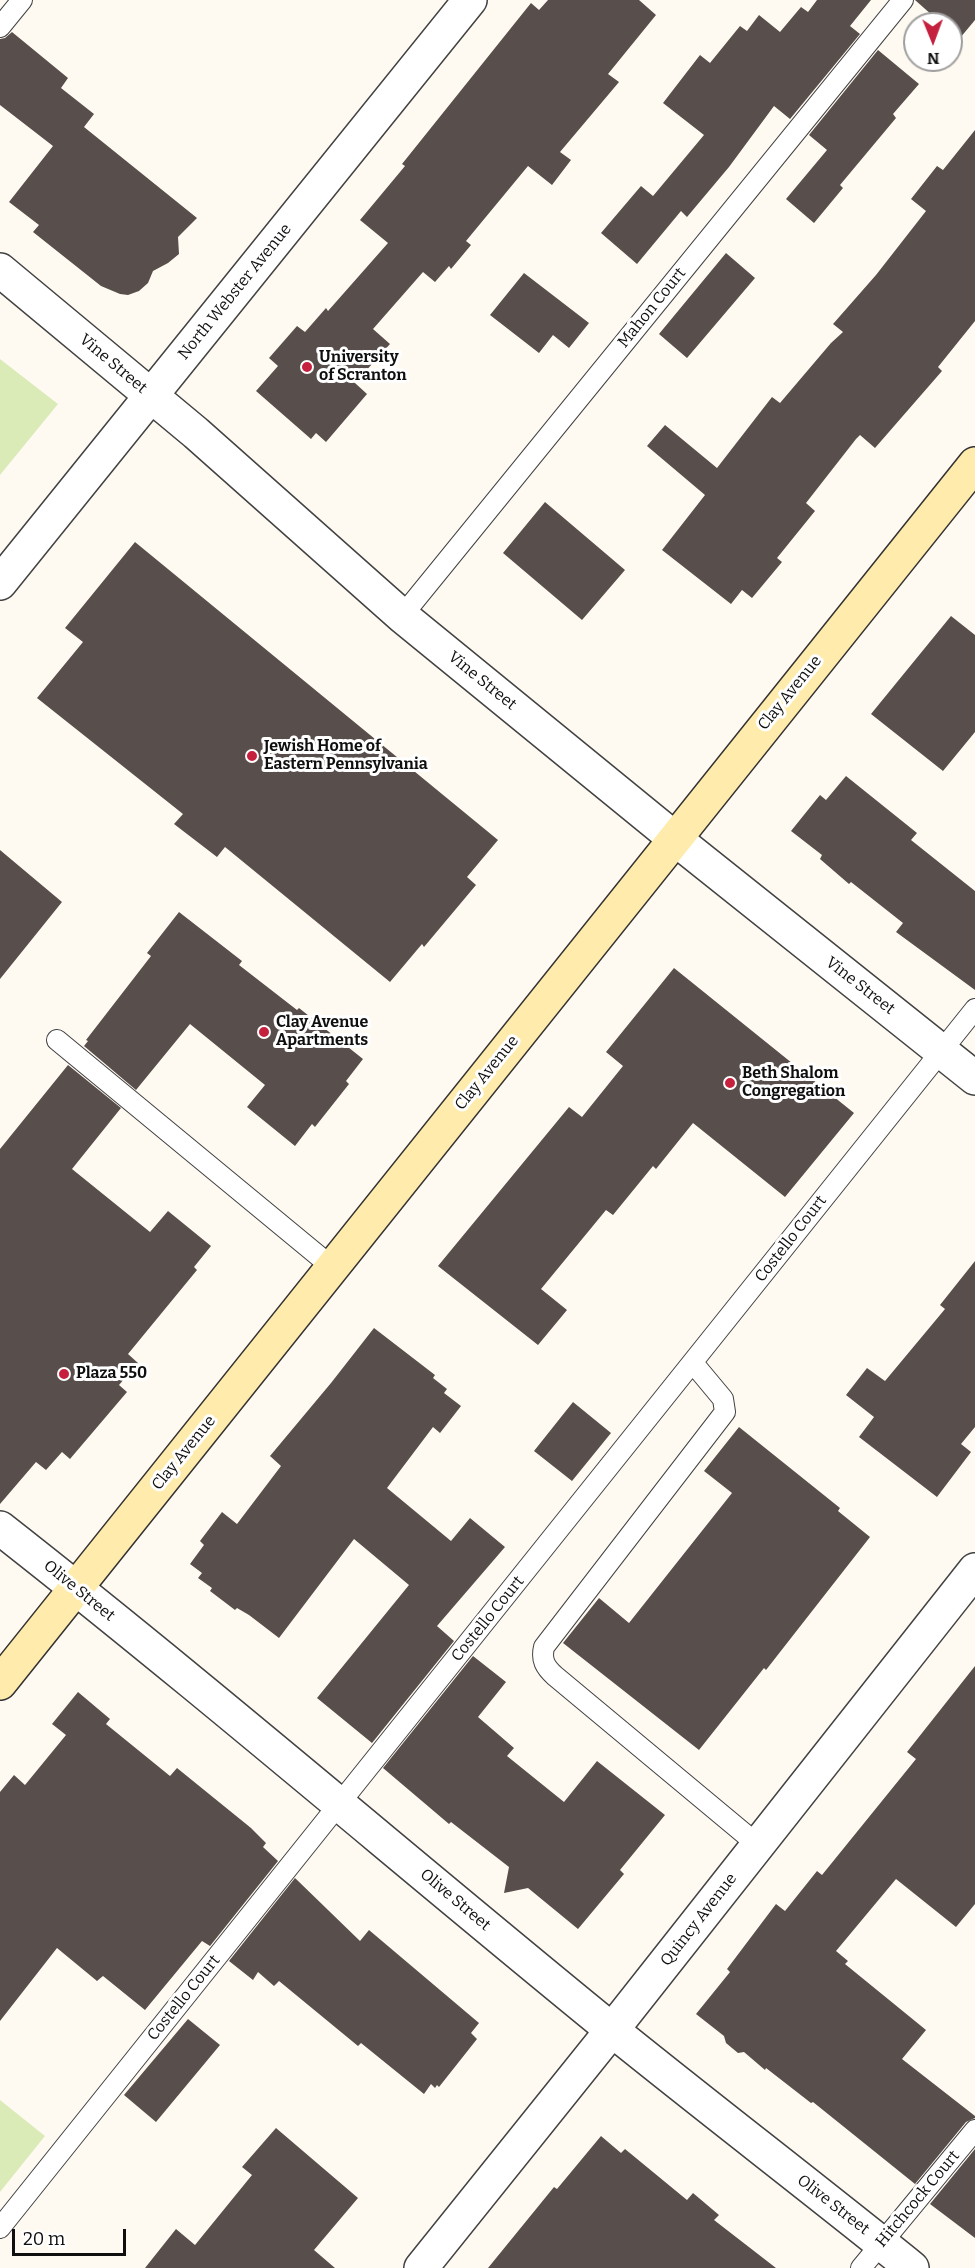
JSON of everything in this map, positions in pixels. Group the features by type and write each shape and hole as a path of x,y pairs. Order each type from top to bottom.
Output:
{"main road":[{"name":"Clay Avenue","path":"0,1683 975,464"}],"street":[{"name":"North Webster Avenue","path":"0,583 470,0"},
{"name":"Vine Street","path":"0,270 151,396 402,616 674,838 975,1078"},
{"name":"Olive Street","path":"0,1528 339,1803 612,2030 912,2268"},
{"name":"Quincy Avenue","path":"421,2268 975,1570"}],"lane":[{"path":"0,27 22,0"},
{"name":"Mahon Court","path":"402,616 903,0"},
{"name":"Costello Court","path":"0,2228 975,1009"},
{"path":"57,1040 332,1267"},
{"path":"693,1363 723,1399 725,1412 544,1647 542,1656 548,1669 555,1676 758,1845"},
{"name":"Hitchcock Court","path":"861,2268 975,2130"}],"green space":[{"path":"0,359 58,404 0,475"},
{"path":"0,2100 45,2136 0,2192"}],"building":[{"path":"548,0 639,0 656,15 608,74 619,82 560,152 571,160 552,185 528,166 466,241 471,245 451,269 449,266 435,282 423,272 373,329 390,344 355,383 367,394 326,442 316,433 311,439 256,391 278,366 269,358 297,326 305,332 326,308 328,311 388,243 360,220 405,166 402,164 531,3 539,10"},
{"path":"817,0 871,0 850,26 860,34 790,119 774,106 729,167 687,217 681,211 637,264 601,233 641,186 653,196 704,135 663,103 700,55 710,63 740,26 747,31 759,15 780,32 801,7 808,12"},
{"path":"915,0 975,0 975,20 963,34 963,12 928,12"},
{"path":"12,32 68,78 61,88 94,114 84,127 197,218 178,237 179,254 153,271 148,283 139,291 128,295 120,294 101,286 33,232 39,225 9,202 53,146 0,105 0,39"},
{"path":"878,50 919,84 893,114 896,118 840,185 843,188 814,223 786,199 827,150 809,135"},
{"path":"975,130 975,321 938,367 942,371 875,448 860,435 856,439 806,503 815,511 777,558 782,562 752,598 742,590 731,604 662,550 705,495 647,446 665,425 717,468 772,397 780,403 843,332 833,324 876,275 926,211 911,199 937,166 943,170"},
{"path":"726,253 755,278 687,358 659,334"},
{"path":"524,273 589,323 569,348 553,335 539,353 490,315"},
{"path":"545,502 625,570 582,620 503,553"},
{"name":"Jewish Home of Eastern Pennsylvania","path":"135,542 498,840 467,877 476,885 424,947 422,944 390,982 225,847 217,857 174,824 183,814 37,698 83,642 65,628"},
{"path":"951,616 975,635 975,732 943,771 871,714"},
{"path":"846,776 917,833 911,840 975,891 975,990 896,932 903,923 851,882 849,884 820,859 822,855 791,831 820,795 826,800"},
{"path":"0,850 62,902 0,979"},
{"name":"Clay Avenue Apartments","path":"179,912 242,961 239,965 297,1010 299,1008 363,1059 346,1081 349,1084 315,1127 312,1124 295,1146 247,1107 265,1085 190,1024 136,1090 84,1046 88,1041 86,1040 151,956 147,953"},
{"path":"674,968 854,1113 785,1197 693,1123 656,1169 653,1166 613,1215 606,1210 541,1289 567,1310 538,1345 438,1266 569,1107 582,1117 623,1066 606,1052"},
{"path":"68,1065 121,1108 72,1169 150,1232 168,1211 211,1246 194,1267 197,1270 128,1354 138,1363 119,1385 127,1392 70,1459 62,1452 46,1470 36,1462 0,1504 0,1149"},
{"path":"975,1261 975,1427 961,1444 971,1452 937,1497 859,1437 874,1417 846,1395 867,1368 885,1381 945,1309 940,1305"},
{"path":"374,1328 435,1375 433,1378 447,1389 444,1393 461,1406 440,1433 433,1427 387,1488 451,1541 470,1518 505,1547 437,1626 454,1641 372,1743 317,1698 409,1585 354,1539 279,1638 249,1615 237,1608 235,1610 210,1591 212,1588 198,1578 202,1573 190,1564 204,1545 200,1541 222,1512 237,1524 281,1466 270,1456"},
{"path":"573,1402 611,1433 572,1481 534,1451"},
{"path":"739,1427 840,1508 838,1511 870,1537 766,1670 764,1668 699,1750 563,1643 599,1598 629,1623 732,1493 704,1471"},
{"path":"473,1656 506,1682 478,1717 514,1748 507,1756 564,1802 597,1761 665,1815 620,1870 624,1874 578,1929 528,1888 504,1893 509,1867 451,1822 449,1824 383,1768"},
{"path":"975,1666 975,1904 956,1927 896,1879 836,1951 848,1961 845,1964 926,2030 902,2059 975,2116 966,2122 915,2184 813,2102 811,2103 766,2068 765,2070 744,2052 738,2053 726,2043 724,2036 696,2014 730,1972 727,1969 776,1904 785,1911 817,1871 822,1875 916,1759 907,1752"},
{"path":"78,1692 110,1719 106,1724 170,1776 177,1768 251,1828 266,1843 263,1847 278,1861 210,1946 202,1941 145,2010 103,1976 97,1981 57,1948 0,2021 0,1792 14,1775 25,1785 66,1735 52,1724"},
{"path":"295,1878 360,1941 369,1930 479,2023 471,2033 477,2039 439,2087 437,2085 435,2088 431,2084 424,2094 361,2043 358,2046 279,1981 274,1986 258,1972 253,1980 229,1961"},
{"path":"188,2019 220,2045 156,2122 124,2095"},
{"path":"276,2128 358,2198 314,2250 335,2268 145,2268 176,2229 195,2245 252,2175 242,2167"},
{"path":"601,2136 621,2153 625,2149 687,2200 693,2193 719,2215 714,2220 776,2268 488,2268 554,2187 557,2189"},
{"path":"975,2149 975,2238 930,2204"}],"place":[{"name":"University of Scranton","path":"307,367"},
{"name":"Jewish Home of Eastern Pennsylvania","path":"252,756"},
{"name":"Clay Avenue Apartments","path":"264,1032"},
{"name":"Beth Shalom Congregation","path":"730,1083"},
{"name":"Plaza 550","path":"64,1374"}]}
